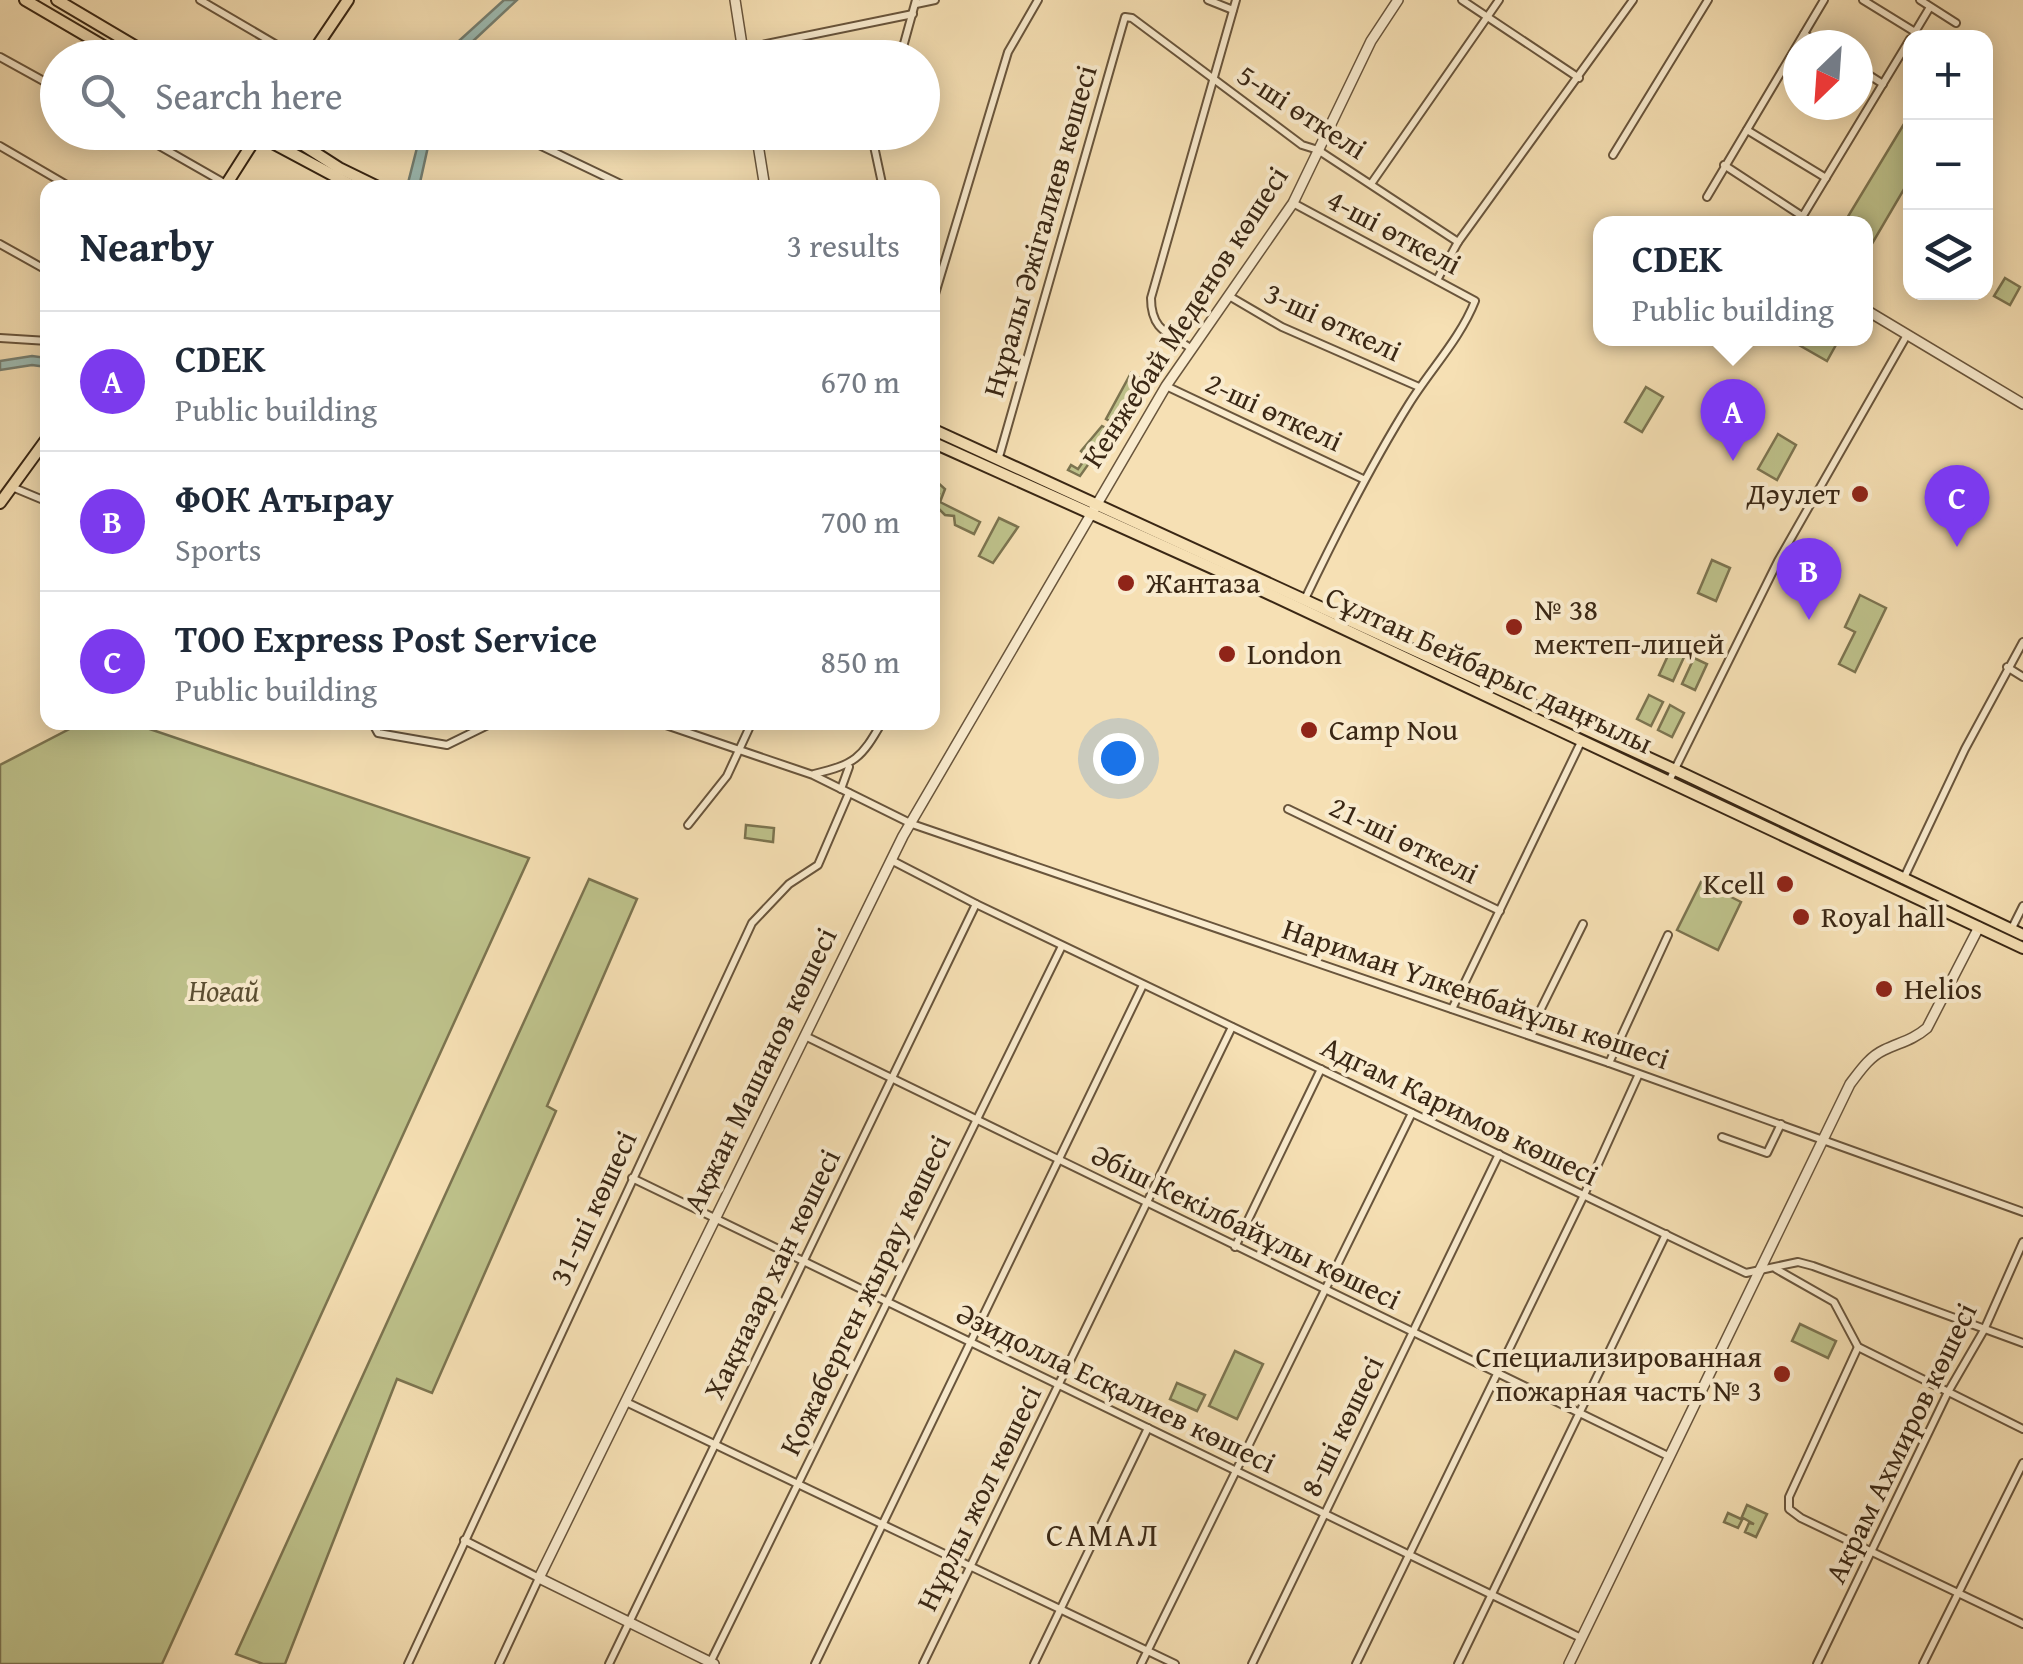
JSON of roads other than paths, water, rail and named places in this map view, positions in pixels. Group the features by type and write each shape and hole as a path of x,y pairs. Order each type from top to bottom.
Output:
{"main road":[{"path":"25,0 93,40"},
{"path":"57,0 125,40"},
{"path":"321,40 346,1"},
{"path":"284,150 342,180"},
{"path":"311,150 364,180"},
{"path":"229,180 248,151"},
{"name":"Сұлтан Бейбарыс даңғылы","path":"940,432 1000,457 1094,506 1901,884 2017,932"},
{"name":"Сұлтан Бейбарыс даңғылы","path":"940,445 1094,506"},
{"path":"0,503 40,448"},
{"name":"Сұлтан Бейбарыс даңғылы","path":"1303,604 1582,740 1672,776"},
{"name":"Сұлтан Бейбарыс даңғылы","path":"1901,884 2023,948"}],"street":[{"path":"200,0 268,40"},
{"path":"735,0 741,40"},
{"path":"905,40 916,2 935,0"},
{"path":"940,277 1008,52 1038,0"},
{"path":"1208,0 1233,10"},
{"path":"1192,349 1156,325 1151,316 1151,298 1236,0"},
{"name":"Кенжебай Меденов көшесі","path":"1094,506 1166,386 1293,202 1371,41 1398,0"},
{"path":"1462,0 1578,78"},
{"path":"1371,184 1499,0"},
{"path":"1437,280 1458,242 1633,0"},
{"path":"1612,155 1708,0"},
{"path":"1806,30 1824,0"},
{"path":"1863,0 1904,30"},
{"path":"1920,0 1956,22"},
{"path":"1916,30 1930,6"},
{"path":"805,40 913,14"},
{"name":"5-ші өткелі","path":"1125,17 1132,18 1302,145 1318,150 1458,242"},
{"name":"Нұралы Әжiгалиев көшесi","path":"1000,457 1125,17"},
{"path":"1802,216 1903,51"},
{"path":"0,57 40,79"},
{"path":"1707,197 1783,69"},
{"path":"1873,78 1883,84"},
{"path":"1746,130 1826,178"},
{"path":"0,146 58,180"},
{"path":"164,150 215,180"},
{"path":"550,150 612,180"},
{"path":"759,150 764,180"},
{"path":"875,150 881,180"},
{"path":"1724,165 1794,216"},
{"name":"4-ші өткелі","path":"1293,202 1475,301 1419,387"},
{"path":"0,244 40,266"},
{"name":"3-ші өткелі","path":"1229,296 1282,327 1419,387"},
{"path":"1873,314 2023,404"},
{"path":"1672,776 1778,561 1907,335"},
{"path":"1,336 40,339"},
{"name":"2-ші өткелі","path":"1166,386 1363,479"},
{"path":"1303,604 1363,479 1419,387"},
{"path":"12,486 40,498"},
{"name":"Ақжан Машанов көшесі","path":"500,1664 624,1401 891,860 1094,506"},
{"path":"1901,884 2023,642"},
{"path":"2008,667 2023,676"},
{"path":"376,730 446,745 477,730"},
{"name":"Нариман Үлкенбайұлы көшесі","path":"680,730 813,774 912,824 1610,1063 2023,1212"},
{"path":"688,825 727,776 748,730"},
{"name":"31-ші көшесі","path":"408,1664 752,922 790,884 818,865 850,766 877,730"},
{"name":"21-ші өткелі","path":"1452,1009 1582,740"},
{"path":"813,774 850,766"},
{"name":"21-ші өткелі","path":"1288,809 1500,912"},
{"name":"Адгам Каримов көшесі","path":"891,860 1062,946 1746,1273 1757,1272"},
{"name":"Хақназар хан көшесі","path":"609,1664 976,904"},
{"path":"2017,932 2023,906"},
{"path":"1528,1035 1583,924"},
{"path":"1569,1664 1850,1084 1882,1050 1914,1040 1927,1028 1979,927"},
{"path":"1610,1063 1668,936"},
{"name":"Қожаберген жырау көшесі","path":"711,1663 1062,946"},
{"path":"815,1664 1144,984"},
{"name":"Нұрлы жол көшесі","path":"923,1664 1232,1027"},
{"name":"Әбіш Кекілбайұлы көшесі","path":"805,1036 1668,1456"},
{"path":"1235,1247 1321,1069"},
{"path":"1356,1664 1638,1076"},
{"path":"1141,1664 1412,1113"},
{"path":"1722,1137 1767,1152 1781,1124"},
{"name":"8-шi көшесi","path":"1252,1664 1499,1154"},
{"name":"Әзидолла Есқалиев көшесі","path":"632,1178 1581,1638"},
{"path":"1458,1664 1666,1234"},
{"name":"Акрам Ахмиров көшесі","path":"1817,1664 1948,1392 1984,1330 2023,1242"},
{"path":"1757,1272 1798,1262 1813,1266 2023,1344"},
{"path":"1775,1268 1834,1302 1858,1347 2023,1429"},
{"path":"1858,1347 1790,1497 1789,1509 2023,1624"},
{"path":"624,1401 1175,1664"},
{"path":"1034,1664 1148,1428"},
{"path":"1923,1664 2023,1463"},
{"path":"464,1540 711,1663"}],"water":[{"path":"504,0 517,0 474,40 460,40"},
{"path":"416,150 427,150 421,180 409,180"},
{"path":"32,356 40,357 40,366 0,370 0,361"}],"place":[{"name":"CDEK","path":"1733,461"},
{"name":"Дәулет","path":"1860,494"},
{"name":"ТОО Express Post Service","path":"1957,547"},
{"name":"Жантаза","path":"1126,583"},
{"name":"ФОК Атырау","path":"1809,620"},
{"name":"№ 38 мектеп-лицей","path":"1514,627"},
{"name":"London","path":"1227,654"},
{"name":"Camp Nou","path":"1309,730"},
{"name":"Kcell","path":"1785,884"},
{"name":"Royal hall","path":"1801,917"},
{"name":"Helios","path":"1884,989"},
{"name":"Специализированная пожарная часть № 3","path":"1782,1374"}],"district":[{"name":"САМАЛ","path":"1103,1535"}],"park label":[{"name":"Ноғай","path":"224,991"}]}
